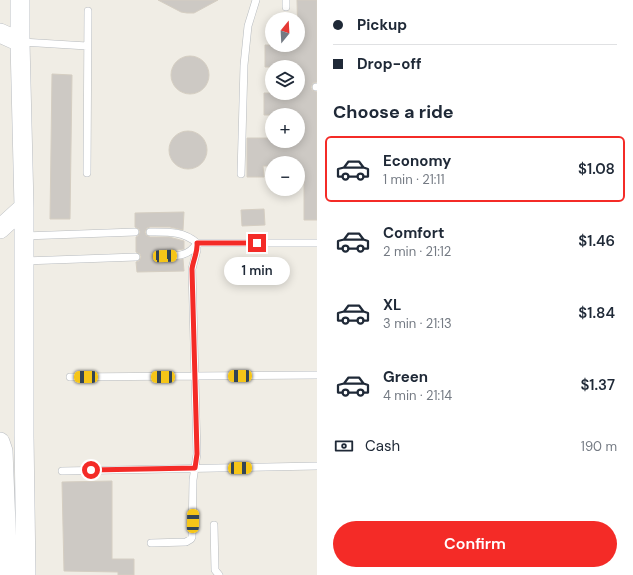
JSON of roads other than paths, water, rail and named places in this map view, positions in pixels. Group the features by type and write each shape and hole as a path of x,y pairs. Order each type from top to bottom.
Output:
{"street":[{"path":"20,0 24,207 24,436 26,575"},
{"path":"0,33 20,42"},
{"path":"0,229 24,207"},
{"path":"8,575 4,549 3,451 1,443 24,436"},
{"path":"3,523 26,523"}],"lane":[{"path":"241,174 244,65 248,26 256,0"},
{"path":"87,173 88,11"},
{"path":"20,42 87,46"},
{"path":"24,236 136,232"},
{"path":"150,232 179,233 191,238 197,243 317,243"},
{"path":"165,256 183,255 194,248 197,243"},
{"path":"150,543 186,542 191,539 192,534 193,480 197,454 192,269 193,260 197,250 197,243"},
{"path":"24,261 136,257"},
{"path":"70,377 317,375"},
{"path":"62,471 317,466"},
{"path":"214,525 215,570 219,575"}]}
